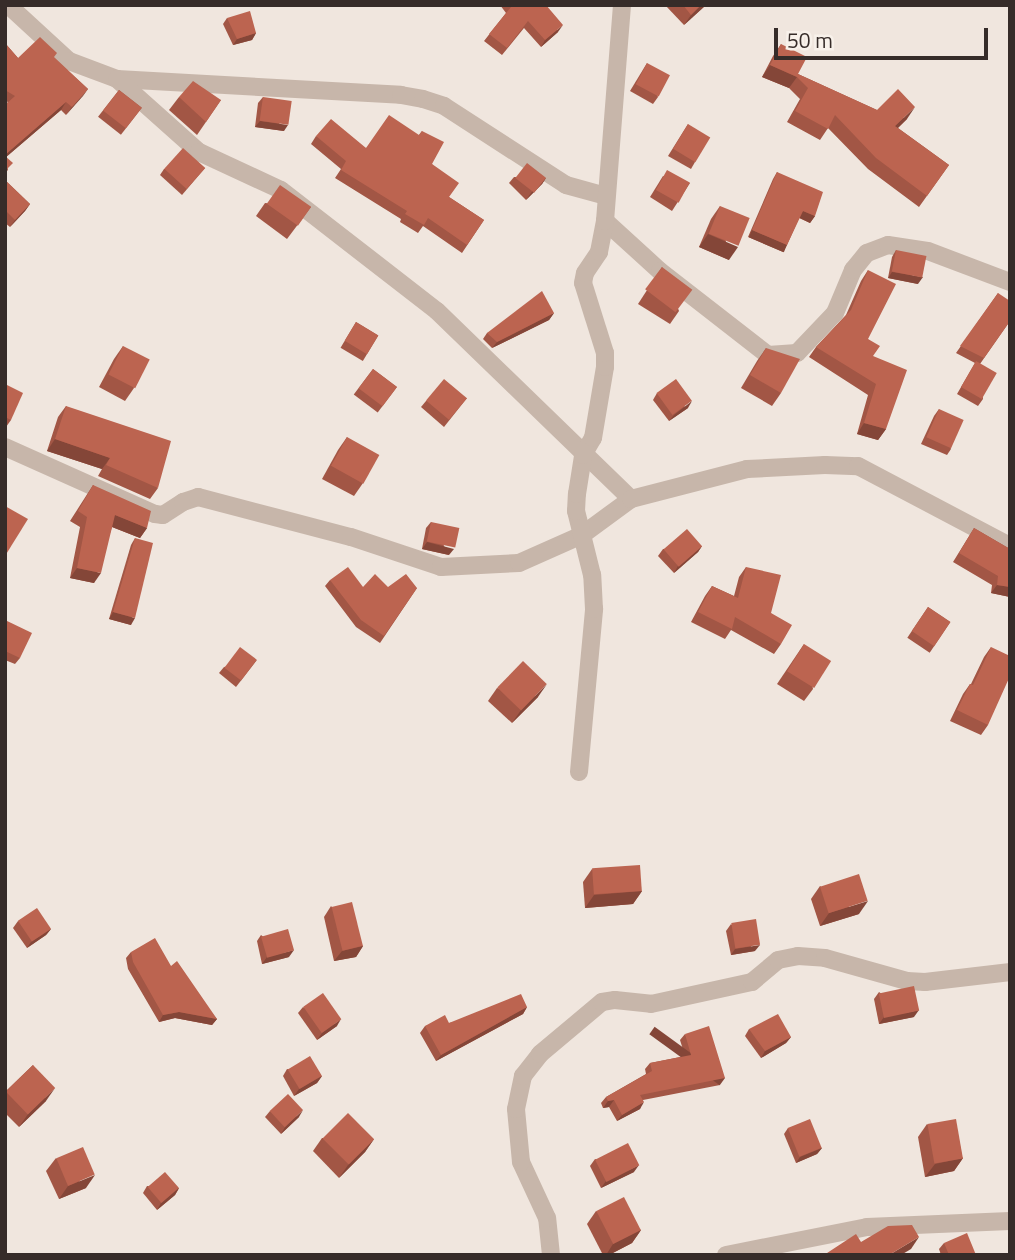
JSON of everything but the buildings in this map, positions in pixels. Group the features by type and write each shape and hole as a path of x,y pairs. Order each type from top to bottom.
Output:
{"street":[{"path":"8,5 69,61 117,79 401,95 423,99 444,106 566,185 606,196"},
{"path":"579,772 594,610 592,575 576,511 583,455 593,438 605,367 605,353 583,283 585,273 600,252 605,221 622,5"},
{"path":"117,79 199,152 281,190 437,312 631,499"},
{"path":"605,221 660,271 768,355 797,353 835,313 853,270 867,253 888,245 928,251 1010,282"},
{"path":"5,447 155,514 163,515 183,502 198,497 351,537 441,567 519,563 582,536 631,499 747,470 845,464 858,467 1010,546"},
{"path":"551,1255 547,1217 521,1162 517,1141 518,1098 523,1076 540,1055 603,1002 615,1000 650,1004 752,982 778,960 798,956 824,958 907,981 925,982 1010,972"},
{"path":"726,1255 867,1227 1010,1221"}]}
